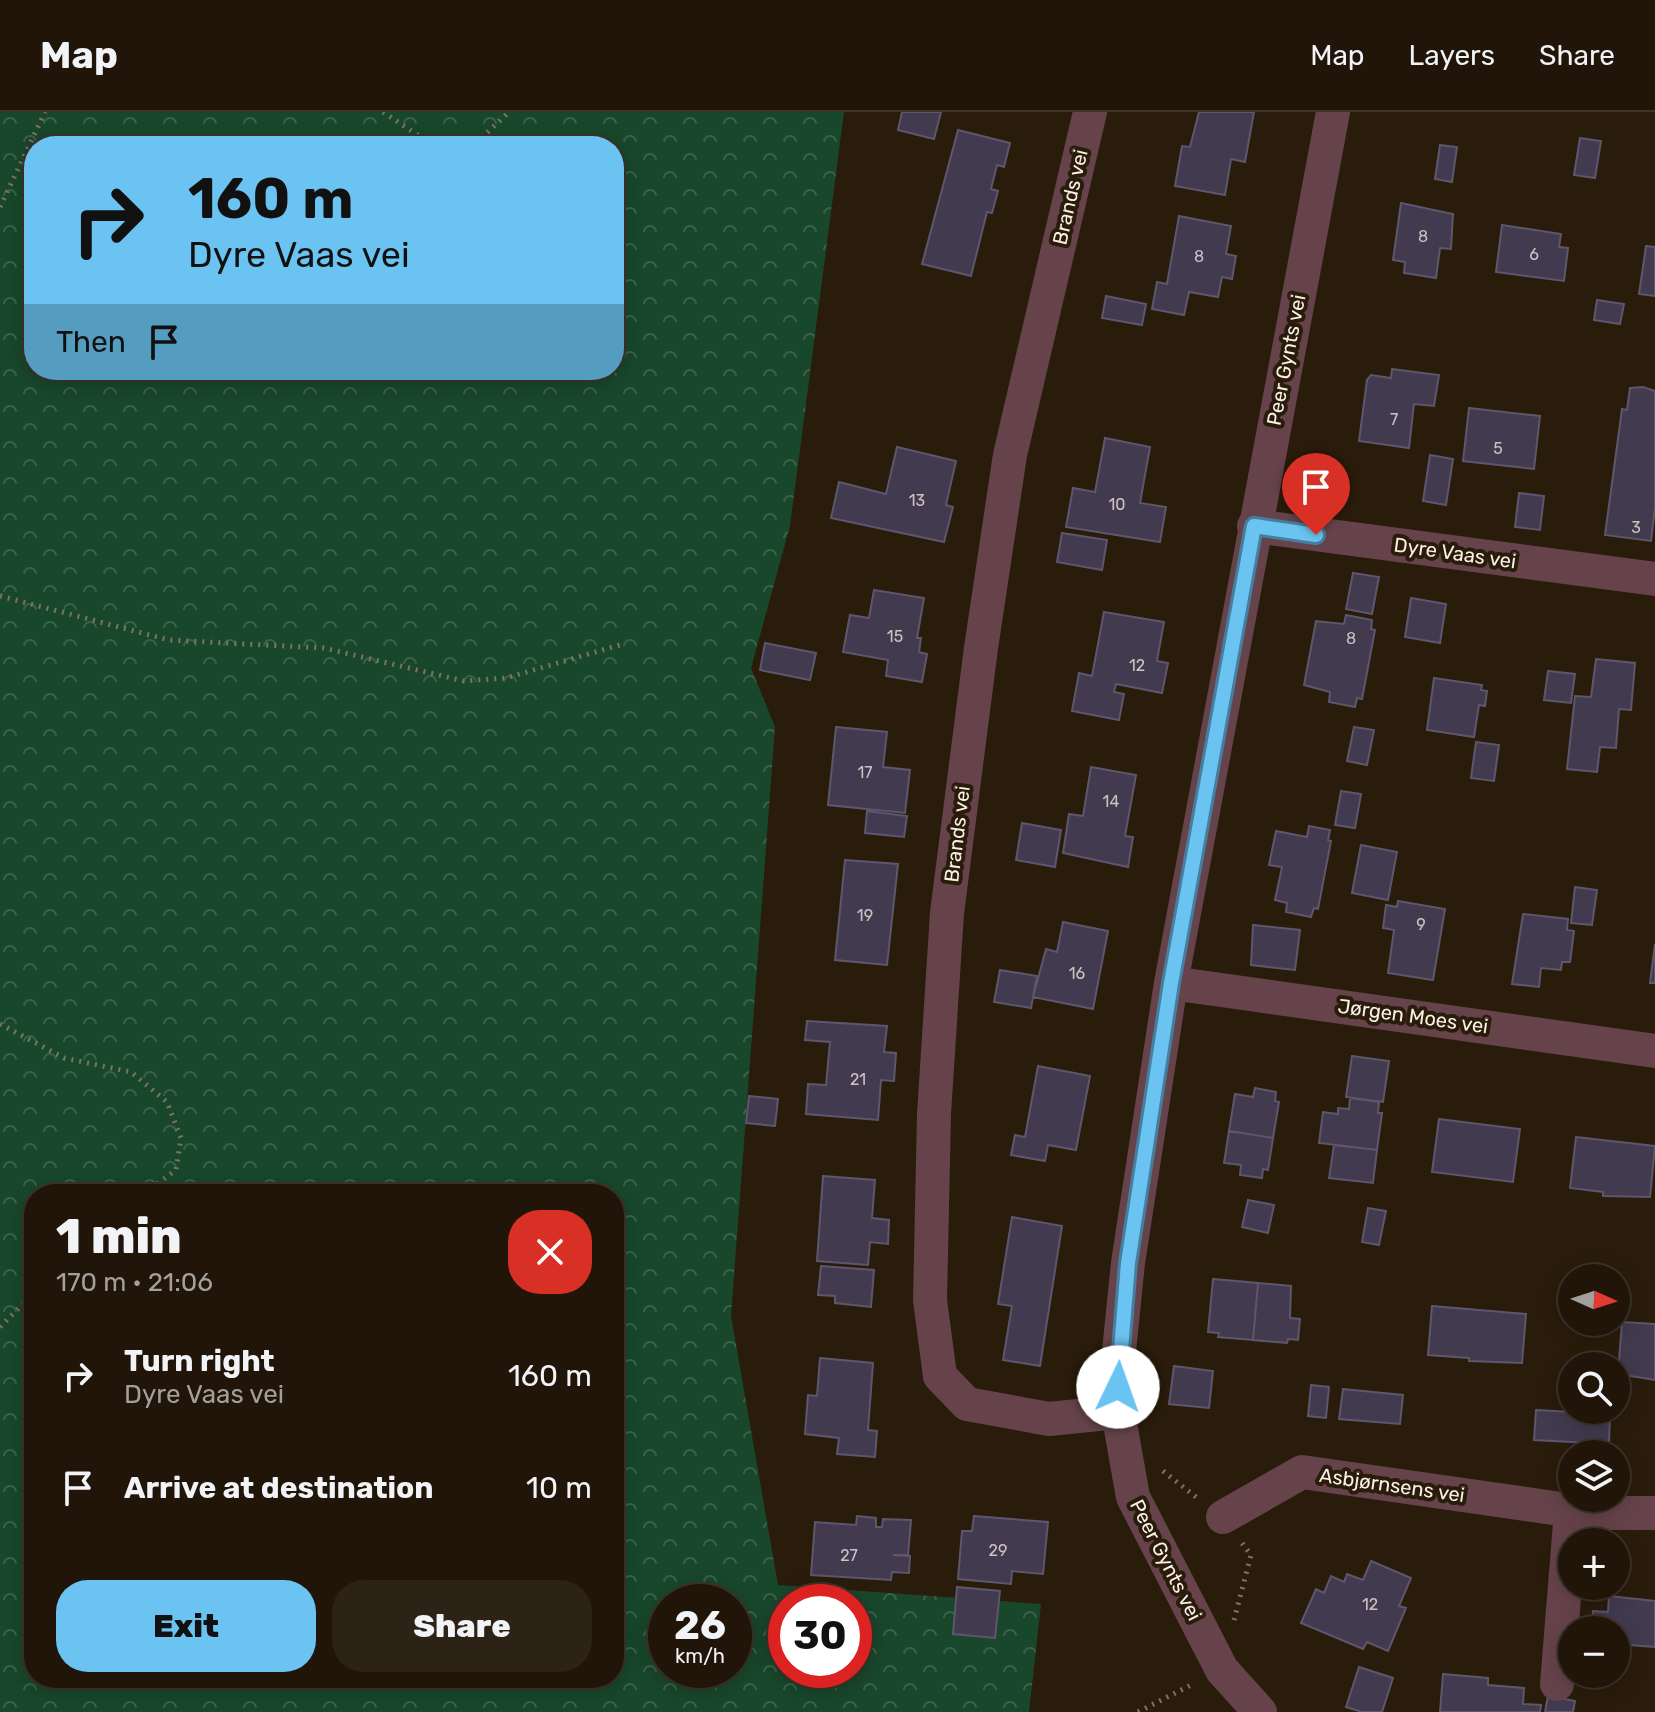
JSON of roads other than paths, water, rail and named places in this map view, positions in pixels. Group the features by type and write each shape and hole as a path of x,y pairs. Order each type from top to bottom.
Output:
{"street":[{"name":"Brands vei","path":"1090,112 1010,455 981,648 947,913 934,1114 930,1300 940,1376 967,1404 1049,1419 1118,1412"},
{"name":"Peer Gynts vei","path":"1260,1712 1222,1670 1133,1497 1118,1412 1118,1361 1128,1263 1171,983 1333,112"},
{"name":"Dyre Vaas vei","path":"1254,526 1655,579"},
{"name":"Jørgen Moes vei","path":"1171,983 1655,1051"},
{"name":"Asbjørnsens vei","path":"1223,1517 1302,1472 1558,1509"},
{"path":"1557,1684 1571,1512"},
{"name":"Asbjørnsens vei","path":"1613,1512 1655,1513"}]}
